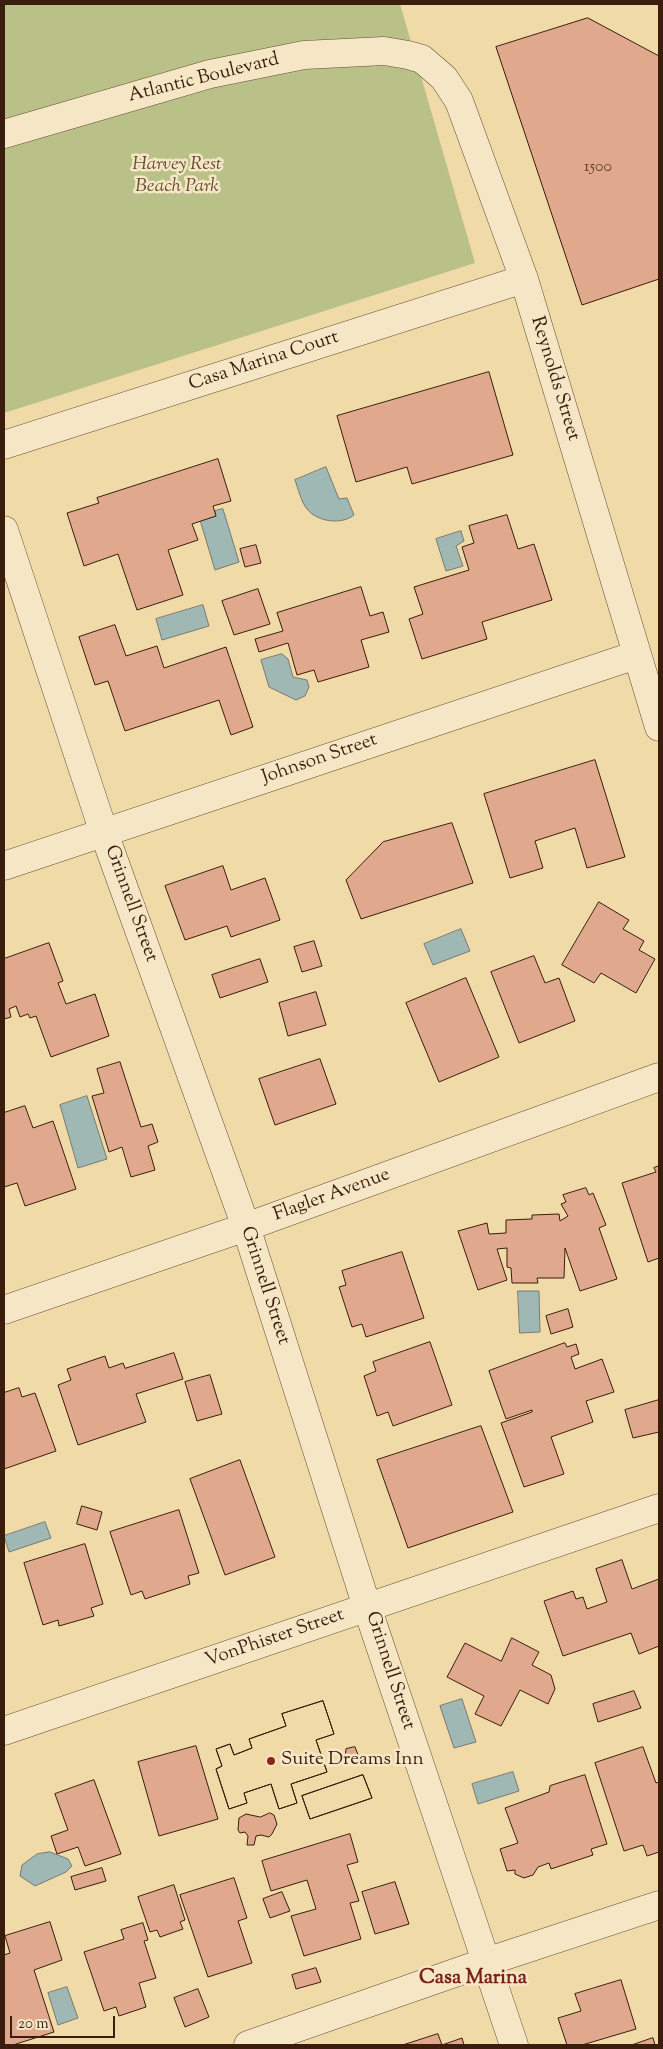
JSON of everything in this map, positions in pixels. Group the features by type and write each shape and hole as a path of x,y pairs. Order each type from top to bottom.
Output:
{"street":[{"name":"Atlantic Boulevard","path":"4,134 210,74 304,55 384,51 408,55"},
{"name":"Reynolds Street","path":"408,55 422,60 444,78 459,101 524,279 636,655 652,679 659,727"},
{"name":"Casa Marina Court","path":"4,445 524,279"},
{"name":"Grinnell Street","path":"4,530 104,833 246,1227 367,1607 514,2045"},
{"name":"Johnson Street","path":"4,866 636,655"},
{"name":"Flagler Avenue","path":"4,1310 246,1227 659,1077"},
{"name":"VonPhister Street","path":"4,1730 659,1508"},
{"path":"248,2045 659,1904"}],"green space":[{"name":"Harvey Rest Beach Park","path":"4,4 400,4 475,263 4,413"}],"water":[{"path":"326,467 339,499 347,498 354,515 349,518 336,521 323,519 311,513 303,503 295,480"},
{"path":"223,509 239,562 215,570 200,520 216,516 215,511"},
{"path":"461,531 464,541 456,546 463,566 446,571 436,539"},
{"path":"203,605 209,626 162,640 156,619"},
{"path":"282,654 288,659 293,677 307,680 309,687 305,696 296,700 269,687 261,660"},
{"path":"461,929 470,951 433,965 424,944"},
{"path":"87,1096 107,1159 78,1168 60,1105"},
{"path":"518,1291 539,1291 540,1332 520,1333"},
{"path":"45,1522 51,1538 9,1552 4,1536"},
{"path":"462,1699 476,1742 454,1748 440,1706"},
{"path":"513,1772 519,1791 478,1804 472,1784"},
{"path":"50,1852 68,1859 72,1866 66,1872 35,1886 20,1876 22,1865 37,1854"},
{"path":"67,1987 78,2018 58,2025 48,1993"}],"building":[{"path":"588,18 659,56 659,279 582,305 496,47"},
{"path":"489,372 513,455 412,484 407,467 356,482 337,416"},
{"path":"218,459 231,501 213,506 216,516 192,524 198,540 168,550 183,595 137,610 118,554 84,566 67,513 99,503 97,498"},
{"path":"507,515 518,549 534,544 552,600 482,622 487,639 422,659 409,619 423,614 414,587 469,570 462,547 474,543 469,526"},
{"path":"256,545 261,563 245,567 240,549"},
{"path":"361,587 370,616 383,612 389,632 361,640 369,667 318,682 314,670 297,675 288,643 259,652 255,639 283,631 277,613"},
{"path":"258,589 270,624 234,635 222,601"},
{"path":"115,625 126,656 157,646 164,668 226,647 253,727 231,735 219,700 125,731 108,681 95,685 79,637"},
{"path":"595,760 625,857 587,868 575,828 535,841 543,868 510,878 484,794"},
{"path":"452,823 473,883 361,919 346,880 383,842"},
{"path":"223,866 231,890 265,878 280,920 231,937 227,926 185,940 165,886"},
{"path":"599,902 629,920 623,929 644,941 639,950 655,959 636,993 601,973 594,983 562,965"},
{"path":"314,941 322,966 302,972 294,947"},
{"path":"49,943 63,981 58,983 66,1004 95,994 109,1036 51,1057 36,1016 30,1018 28,1014 20,1017 16,1006 9,1009 11,1017 4,1019 4,959"},
{"path":"534,956 545,983 559,978 575,1021 519,1043 491,972"},
{"path":"260,959 268,982 220,998 212,975"},
{"path":"466,978 499,1057 439,1082 406,1003"},
{"path":"316,992 326,1025 288,1036 279,1003"},
{"path":"320,1059 336,1104 275,1125 259,1079"},
{"path":"120,1062 141,1127 152,1124 158,1142 148,1146 155,1170 131,1177 122,1147 109,1152 92,1096 104,1093 97,1069"},
{"path":"25,1106 33,1128 53,1121 76,1189 25,1206 17,1183 4,1187 4,1113"},
{"path":"659,1166 659,1258 648,1262 622,1183 656,1172 654,1168"},
{"path":"586,1188 589,1195 593,1193 606,1225 599,1228 617,1279 580,1291 565,1248 564,1278 537,1278 538,1283 512,1283 511,1268 507,1267 507,1248 497,1249 507,1280 478,1290 458,1231 487,1223 489,1234 506,1233 506,1220 532,1219 532,1215 559,1214 560,1221 568,1216 561,1204 566,1202 563,1195"},
{"path":"402,1252 424,1318 366,1337 362,1324 352,1327 339,1287 346,1285 342,1271"},
{"path":"568,1309 573,1327 551,1334 546,1316"},
{"path":"430,1342 452,1405 393,1426 388,1412 377,1416 364,1376 376,1371 373,1362"},
{"path":"565,1343 567,1347 576,1344 579,1354 571,1357 575,1369 602,1359 614,1392 586,1401 593,1422 551,1437 564,1474 524,1487 501,1423 532,1412 532,1410 506,1419 489,1371"},
{"path":"174,1353 183,1379 136,1394 146,1422 78,1445 58,1385 71,1380 67,1369 105,1356 109,1368 123,1363 125,1368"},
{"path":"210,1375 222,1414 197,1421 185,1382"},
{"path":"19,1388 22,1397 35,1393 56,1451 4,1469 4,1393"},
{"path":"659,1400 659,1432 633,1438 625,1410"},
{"path":"481,1426 513,1512 408,1548 377,1460"},
{"path":"240,1460 275,1557 225,1575 190,1479"},
{"path":"82,1506 102,1512 97,1530 77,1524"},
{"path":"179,1510 199,1573 188,1576 190,1584 145,1599 142,1591 131,1595 110,1532"},
{"path":"85,1544 103,1604 91,1608 94,1616 59,1626 58,1620 43,1625 24,1563"},
{"path":"622,1560 632,1589 659,1579 659,1646 639,1654 631,1633 563,1656 544,1601 573,1591 576,1599 583,1597 587,1609 607,1602 596,1569"},
{"path":"512,1638 539,1652 532,1665 551,1675 555,1689 548,1704 520,1690 501,1726 475,1714 484,1696 447,1677 465,1643 501,1661"},
{"path":"634,1691 641,1708 598,1722 593,1704"},
{"name":"Suite Dreams Inn","path":"323,1701 334,1734 316,1740 327,1772 291,1784 297,1803 279,1809 271,1784 244,1793 247,1803 229,1809 216,1769 222,1766 216,1749 230,1744 234,1755 252,1748 249,1739 286,1726 282,1714"},
{"name":"Suite Dreams Inn","path":"323,1701 334,1734 316,1740 327,1772 291,1784 297,1803 279,1809 271,1784 244,1793 247,1803 229,1809 216,1769 222,1766 216,1749 230,1744 234,1755 252,1748 249,1739 286,1726 282,1714"},
{"path":"196,1746 218,1819 159,1836 138,1762"},
{"name":"Suite Dreams Inn","path":"355,1747 360,1760 350,1764 345,1757 346,1749"},
{"path":"643,1747 656,1783 659,1782 659,1852 647,1856 643,1845 624,1851 595,1763"},
{"name":"Suite Dreams Inn","path":"363,1775 372,1798 310,1819 302,1796"},
{"name":"Suite Dreams Inn","path":"363,1775 372,1798 310,1819 302,1796"},
{"path":"585,1775 607,1844 591,1849 593,1855 551,1869 549,1863 538,1867 533,1875 524,1878 515,1874 515,1870 507,1871 500,1849 518,1843 505,1808 549,1792 550,1786"},
{"path":"94,1780 121,1854 85,1866 78,1847 57,1854 51,1836 68,1830 55,1794"},
{"name":"Suite Dreams Inn","path":"270,1813 274,1815 277,1824 272,1834 269,1837 256,1836 254,1845 247,1845 248,1836 245,1832 240,1833 238,1830 239,1818 246,1814 260,1817"},
{"path":"350,1834 358,1862 347,1865 359,1901 350,1903 361,1939 304,1956 291,1916 316,1909 307,1880 271,1891 262,1861"},
{"path":"102,1868 106,1881 75,1890 71,1877"},
{"path":"234,1878 247,1918 238,1921 252,1963 208,1977 180,1895"},
{"path":"395,1882 409,1924 375,1934 362,1892"},
{"path":"174,1885 185,1920 180,1922 183,1929 160,1937 157,1930 150,1932 138,1897"},
{"path":"282,1892 290,1911 270,1918 263,1899"},
{"path":"50,1922 62,1960 34,1970 54,2032 13,2045 4,2045 4,1955 10,1953 5,1936"},
{"path":"143,1923 148,1940 144,1941 156,1978 139,1983 146,2007 119,2016 116,2007 104,2011 84,1952 124,1939 121,1930"},
{"path":"316,1968 321,1982 296,1989 292,1975"},
{"path":"621,1980 636,2029 582,2045 567,2045 558,2018 581,2011 575,1994"},
{"path":"198,1989 209,2017 185,2027 174,1998"},
{"path":"438,2034 442,2045 403,2045"},
{"path":"462,2038 464,2045 442,2045"},
{"path":"653,2038 655,2045 632,2045"}],"place":[{"name":"Suite Dreams Inn","path":"271,1761"}],"district":[{"name":"Casa Marina","path":"473,1980"}]}
